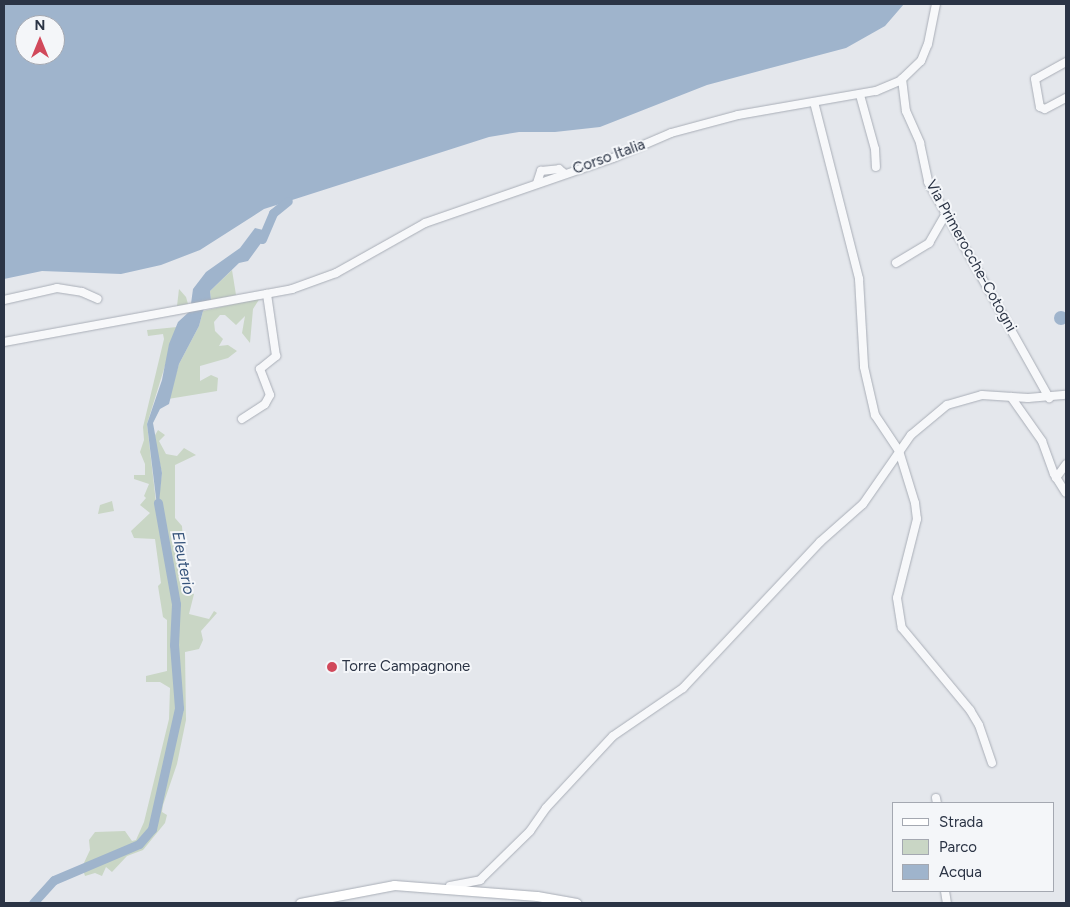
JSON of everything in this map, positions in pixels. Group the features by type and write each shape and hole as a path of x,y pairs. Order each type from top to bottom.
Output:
{"main road":[{"path":"300,903 374,888 429,887 537,896 576,903"}],"street":[{"name":"Corso Italia","path":"267,294 336,273 407,231 536,183 541,171 559,168 564,174 717,119 860,95 902,79 926,53 936,4"},
{"path":"1066,62 1035,79 1040,107 1045,109 1066,98"},
{"name":"Via Primerocche-Cotogni","path":"902,79 906,111 920,143 928,182 1049,398"},
{"path":"860,95 875,149 876,167"},
{"path":"814,102 859,279 864,367 875,416 898,451 917,519 897,598 902,628 970,710 979,724 992,763"},
{"path":"896,263 929,243 946,212"},
{"path":"4,300 56,288 82,292 98,300"},
{"path":"4,342 267,294 276,356 260,369 270,395 265,404 242,419"},
{"path":"429,887 467,885 480,880 530,831 546,808 613,736 625,725 660,706 707,664 820,542 863,504 884,478 898,451 911,435 947,405 982,395 1049,398 1066,395"},
{"path":"1011,397 1042,441 1056,478 1066,493"},
{"path":"1056,478 1066,464"}],"green space":[{"path":"232,270 236,295 211,300 210,291"},
{"path":"179,289 186,297 188,304 177,306"},
{"path":"260,298 253,309 250,343 242,333 245,316 236,325 225,315 220,315 214,322 215,331 223,339 219,346 228,345 237,351 228,358 200,366 200,381 211,375 218,378 217,391 168,399 179,364 199,326 203,311"},
{"path":"177,327 147,424 157,511 162,473 154,437 158,430 165,435 159,441 166,454 177,456 184,448 196,455 175,465 175,518 182,526 185,570 189,575 186,581 189,593 194,594 189,614 209,619 214,611 217,613 201,631 203,640 199,649 185,652 186,720 177,764 163,805 162,812 167,815 165,823 143,850 127,856 112,872 106,867 102,876 95,873 85,876 82,867 90,850 89,840 95,832 125,831 132,841 136,840 144,822 169,719 170,688 160,682 146,682 146,676 167,671 167,620 163,617 158,586 161,583 155,539 134,538 131,531 150,513 140,505 146,498 144,496 149,484 134,479 134,475 145,475 145,464 140,452 144,440 143,427 164,339 163,334 148,336 147,330"},
{"path":"112,501 114,511 98,514 100,505"}],"water":[{"path":"4,4 904,4 885,26 846,48 707,85 600,127 555,132 519,132 489,137 264,209 200,250 161,265 121,274 42,271 4,279"},
{"path":"266,227 264,239 248,261 239,263 210,291 211,300 203,311 199,326 179,364 169,404 160,409 153,423 162,473 158,514 147,424 162,380 169,344 178,322 190,311 193,289 206,272 240,248 255,228 263,230"},
{"path":"1058,311 1064,311 1068,318 1064,325 1058,325 1054,321 1054,315"}],"waterway":[{"name":"Eleuterio","path":"262,239 273,213 288,201"},
{"name":"Eleuterio","path":"33,903 54,880 139,844 152,829 179,708 174,645 176,604 158,503"}],"place":[{"name":"Torre Campagnone","path":"332,667"}]}
